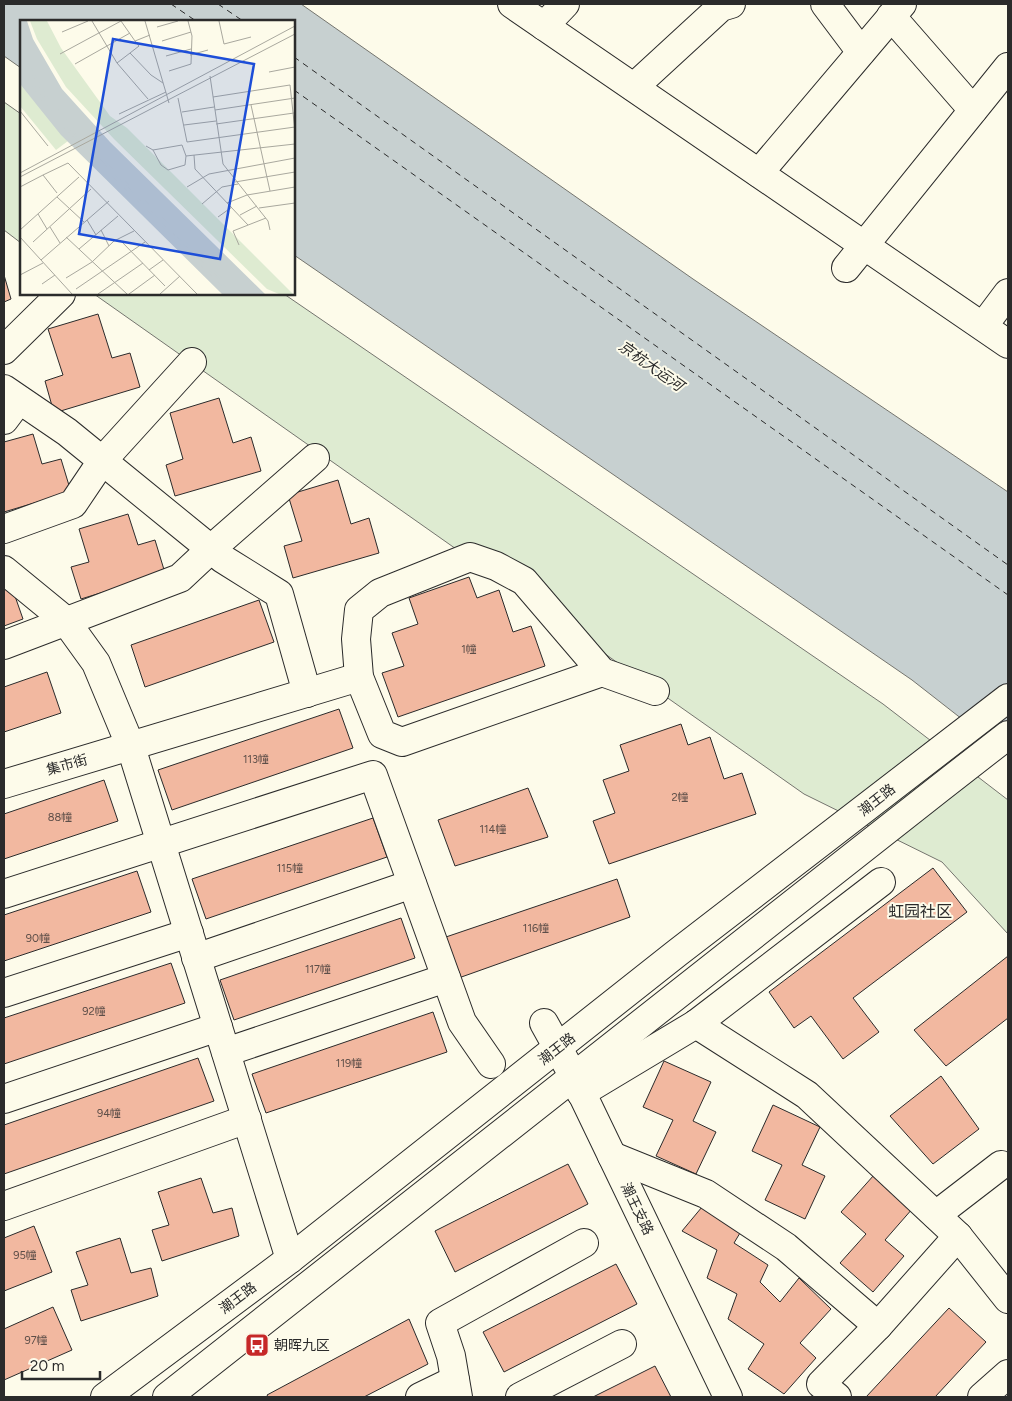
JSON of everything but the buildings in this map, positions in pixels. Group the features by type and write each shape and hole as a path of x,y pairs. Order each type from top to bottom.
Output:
{"main road":[{"path":"512,4 984,325 1008,344"},
{"path":"544,26 565,4"},
{"path":"825,4 861,52"},
{"path":"634,87 723,5"},
{"path":"760,173 896,10 973,110"},
{"path":"846,268 973,110 1000,94 1008,67"},
{"path":"984,325 1008,293"},
{"path":"4,350 60,295"},
{"path":"4,529 74,504 102,461 192,362"},
{"path":"9,403 67,432 211,549 279,594 307,693"},
{"path":"4,645 65,620 180,578 316,458"},
{"path":"602,672 402,742 382,734 359,676 356,639 359,610 380,593 470,557 496,566 524,581 602,672 655,690"},
{"path":"4,570 65,620 96,663 131,747 290,1259"},
{"name":"集市街","path":"4,784 131,747 359,676"},
{"name":"潮王路","path":"105,1397 290,1259 677,954 1008,698"},
{"path":"166,1397 577,1085 700,975 1008,735"},
{"path":"4,894 373,775 462,1022 491,1064"},
{"path":"577,1085 696,1024 881,882"},
{"path":"4,993 192,945 412,884"},
{"path":"226,1052 446,978"},
{"name":"潮王支路","path":"544,1023 612,1156 728,1397"},
{"path":"696,1024 807,1095 958,1236 1008,1299"},
{"path":"4,1099 218,1026"},
{"path":"4,1206 247,1119"},
{"path":"612,1156 706,1194 786,1246 878,1326"},
{"path":"936,1215 1001,1164"},
{"path":"837,1397 821,1384 878,1326 958,1236"},
{"path":"420,1397 456,1389 451,1356 440,1323 584,1243"},
{"path":"520,1397 622,1344"},
{"path":"982,1397 1008,1374"}],"green space":[{"path":"4,102 20,113 20,242 4,230"},
{"path":"95,295 285,295 883,704 1008,800 1008,934 942,862 804,794"}],"water":[{"name":"京杭大运河","path":"4,4 301,4 693,279 1008,492 1008,755 912,680 295,256 295,20 20,20 20,67 4,56"}],"ferry route":[{"path":"171,4 195,20"},
{"path":"218,4 242,20"},
{"path":"295,58 1008,565"},
{"path":"295,91 1008,595"}],"place":[{"name":"朝晖九区","path":"257,1345"}],"district":[{"name":"虹园社区","path":"920,911"}]}
